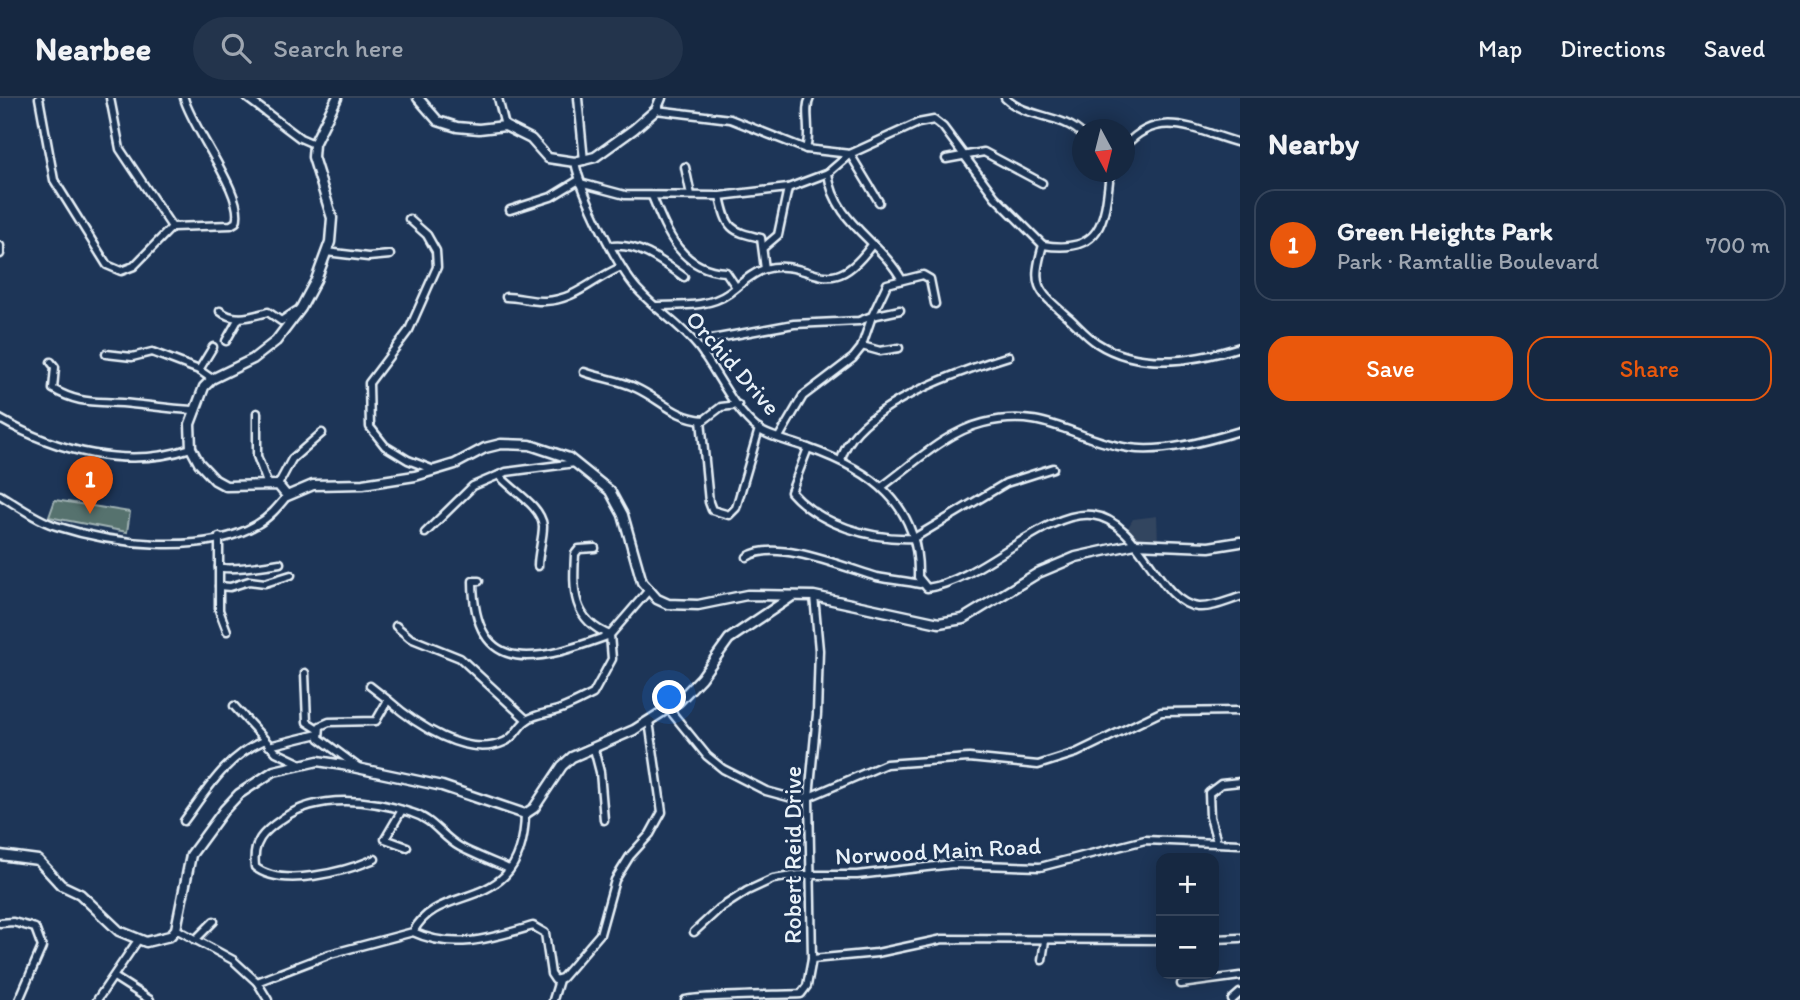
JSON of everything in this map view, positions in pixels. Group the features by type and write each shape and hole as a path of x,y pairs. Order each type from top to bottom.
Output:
{"street":[{"path":"39,98 54,180 107,265 121,271 134,266 172,227 231,225 239,215 237,201 193,123 184,98"},
{"path":"110,98 120,149 172,227"},
{"path":"247,98 300,138 314,144"},
{"path":"259,106 262,98"},
{"path":"288,496 278,485 267,483 226,486 206,472 191,448 193,410 197,398 212,379 265,351 289,326 301,307 326,252 332,218 313,157 314,144 337,98"},
{"path":"418,98 438,121 457,127 505,127 531,139 548,158 579,161 595,157 656,110 661,98"},
{"path":"498,98 505,127"},
{"name":"Orchid Drive","path":"578,98 579,181 612,246 619,268 704,355 738,405 759,429 841,460 883,486 914,538 920,584"},
{"path":"806,149 811,134 806,109 810,98"},
{"path":"1005,98 1020,109 1066,122 1072,127"},
{"path":"656,110 730,118 806,149 850,154"},
{"path":"510,210 551,197 579,181 625,195 652,196 720,196 788,188 828,173 850,154 918,123 934,120 943,127 995,197 1043,245 1071,247 1093,236 1106,212 1109,182"},
{"path":"1135,137 1142,130 1166,124 1186,126 1240,143"},
{"path":"946,159 984,152 1042,183"},
{"path":"850,154 879,202"},
{"path":"685,167 691,195"},
{"path":"828,173 830,190 843,212 902,280"},
{"path":"764,247 778,235 788,188"},
{"path":"652,196 665,229 677,244 680,254 709,271 726,272 736,287"},
{"path":"720,196 733,229 740,235 761,238 765,269"},
{"path":"409,219 427,235 436,251 437,267 409,330 369,383 370,427 384,446 408,460 434,470"},
{"path":"612,246 624,244 650,254 684,277"},
{"path":"1043,245 1035,276 1040,289 1098,344 1134,358 1173,361 1213,356 1240,347"},
{"path":"0,246 0,254"},
{"path":"655,306 712,302 765,269 792,268 813,276 833,278 858,263 871,246"},
{"path":"326,252 368,257 390,255"},
{"path":"506,297 541,302 569,297 598,277 619,268"},
{"path":"779,437 803,396 853,358 862,346 887,284 923,275 930,279 935,304"},
{"path":"220,311 227,316 239,318 268,312 281,321 301,307"},
{"path":"704,355 712,339 794,324 859,321 900,310"},
{"path":"226,341 239,318"},
{"path":"862,346 880,351 899,348"},
{"path":"199,370 213,347"},
{"path":"106,354 132,357 152,352 199,370 212,379"},
{"path":"841,460 845,445 883,412 952,375 1009,356"},
{"path":"51,362 55,367 53,389 87,404 120,403 193,410"},
{"path":"583,372 638,388 669,410 701,420 722,407 738,405"},
{"path":"257,414 257,456 267,483"},
{"path":"0,419 39,440 79,452 153,457 191,448"},
{"path":"701,420 709,502 712,510 729,516 736,508 759,429"},
{"path":"883,486 967,429 1000,420 1044,421 1108,444 1147,450 1240,431"},
{"path":"278,485 292,459 322,433"},
{"path":"299,442 299,453"},
{"path":"0,495 55,526 151,544 219,537 253,527 272,514 288,496 313,485 380,482 456,464 485,448 516,443 552,451 577,463 610,491 624,515 642,582 657,599 678,606 698,606 747,594 814,596 927,621 951,622 973,614 1055,564 1099,551 1135,544 1209,547 1240,542"},
{"path":"808,448 791,492 806,509 847,527 898,538 914,538 1006,483 1053,467"},
{"path":"425,533 473,486 499,475 577,463"},
{"path":"499,475 510,489 526,499 543,525 538,566"},
{"path":"747,558 754,553 786,551 927,588 955,581 1070,516 1105,519 1123,528 1174,593 1190,605 1210,606 1240,597"},
{"path":"219,537 219,610 228,631"},
{"path":"595,548 579,549 575,554 577,605 588,624 610,635"},
{"path":"219,567 228,571 254,564 280,563"},
{"path":"219,586 230,587 249,581 265,583 291,575"},
{"path":"479,581 473,581 479,625 488,643 501,651 541,656 610,635 648,591"},
{"name":"Robert Reid Drive","path":"685,1000 693,996 744,998 801,994 807,986 812,959 809,797 819,650 814,596"},
{"path":"413,932 418,922 438,909 493,888 509,869 520,849 525,814 534,808 562,766 572,757 649,721 668,708 692,690 729,639 791,597"},
{"path":"396,626 410,638 460,658 527,720"},
{"path":"370,686 416,721 468,746 487,747 505,742 519,732 527,720 593,694 612,659 610,635"},
{"path":"305,673 307,722 358,767"},
{"path":"269,746 318,732 329,722 376,721 388,700"},
{"path":"233,705 262,741 299,763"},
{"path":"668,708 707,756 723,769 766,791 792,797 809,797 886,764 970,758 1038,765 1076,753 1161,712 1240,711"},
{"path":"553,1000 559,980 600,934 615,880 629,856 650,834 662,812 649,721"},
{"path":"184,821 216,778 240,752 262,741"},
{"path":"594,749 600,772 604,820"},
{"path":"0,855 38,860 61,885 80,894 112,926 138,940 158,940 170,936 180,920 186,868 201,840 239,794 274,771 299,763 318,761 358,767 442,786 525,814"},
{"path":"1217,842 1210,817 1209,793 1220,784 1240,782"},
{"path":"375,859 344,872 271,876 255,867 254,856 264,831 289,813 315,803 363,803 402,810 437,825 458,846 509,869"},
{"path":"402,810 385,839 407,848"},
{"name":"Norwood Main Road","path":"694,932 719,909 747,891 773,879 849,875 953,864 1040,867 1145,840 1240,844"},
{"path":"195,940 212,927 214,921"},
{"path":"0,923 13,922 34,928 42,947 19,1000"},
{"path":"257,982 339,951 413,932 424,937 470,943 533,926 545,933 551,974 559,980"},
{"path":"176,929 233,961 257,982 268,1000"},
{"path":"1219,939 1240,938"},
{"path":"812,959 877,953 943,939 1156,940"},
{"path":"97,1000 138,940"},
{"path":"1042,960 1045,941"},
{"path":"1181,984 1240,976"},
{"path":"114,977 150,1000"},
{"path":"1232,1000 1240,993"}],"shaded area":[{"path":"1157,516 1158,542 1136,538 1127,529 1133,519"}],"green space":[{"path":"55,500 130,512 127,532 49,517"}],"place":[{"name":"Green Heights Park","path":"90,514"}]}
